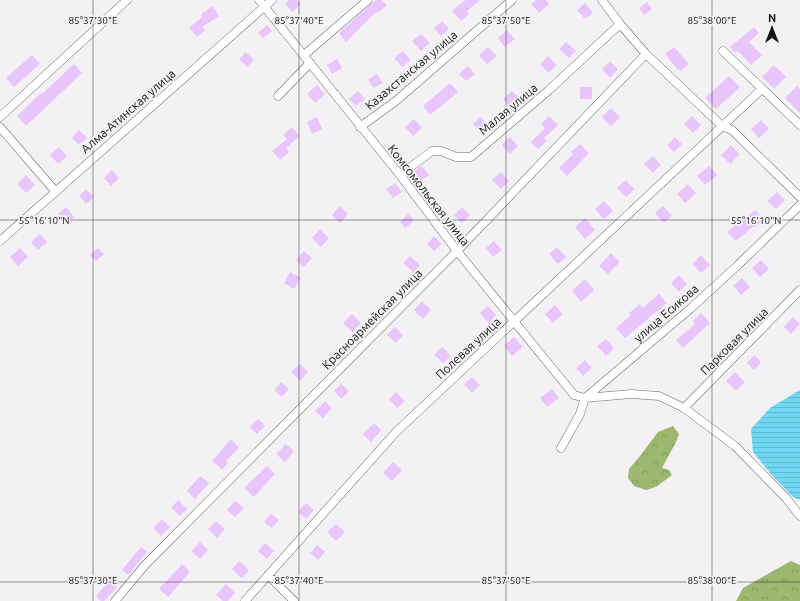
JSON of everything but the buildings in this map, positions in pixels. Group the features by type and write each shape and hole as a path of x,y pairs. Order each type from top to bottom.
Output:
{"street":[{"path":"0,117 127,0"},
{"name":"Комсомольская улица","path":"259,0 400,175 457,251 574,395 585,398"},
{"name":"Алма-Атинская улица","path":"0,241 272,0"},
{"path":"304,55 368,0"},
{"name":"Казахстанская улица","path":"360,127 396,101 512,0"},
{"path":"602,0 620,24 646,54 722,126 732,130 800,197"},
{"name":"Малая улица","path":"400,175 432,151 441,150 456,157 471,157 549,90 620,24"},
{"path":"723,51 800,126"},
{"name":"Красноармейская улица","path":"116,601 145,565 457,251 646,54"},
{"path":"278,96 310,63"},
{"name":"Полевая улица","path":"245,601 396,432 762,88"},
{"path":"0,128 55,191"},
{"name":"улица Есикова","path":"585,398 717,285 800,205"},
{"name":"Парковая улица","path":"684,408 800,290"},
{"path":"561,448 580,414 585,398 631,394 659,396 684,408 734,446 786,498 800,516"},
{"path":"268,575 294,601"}],"green space":[{"path":"673,426 679,434 662,468 669,470 672,475 656,487 646,490 634,486 628,478 629,469 658,432"},
{"path":"791,561 800,565 800,601 736,601 743,588"}],"water":[{"path":"800,390 800,500 793,497 753,452 751,429 770,408"}]}
